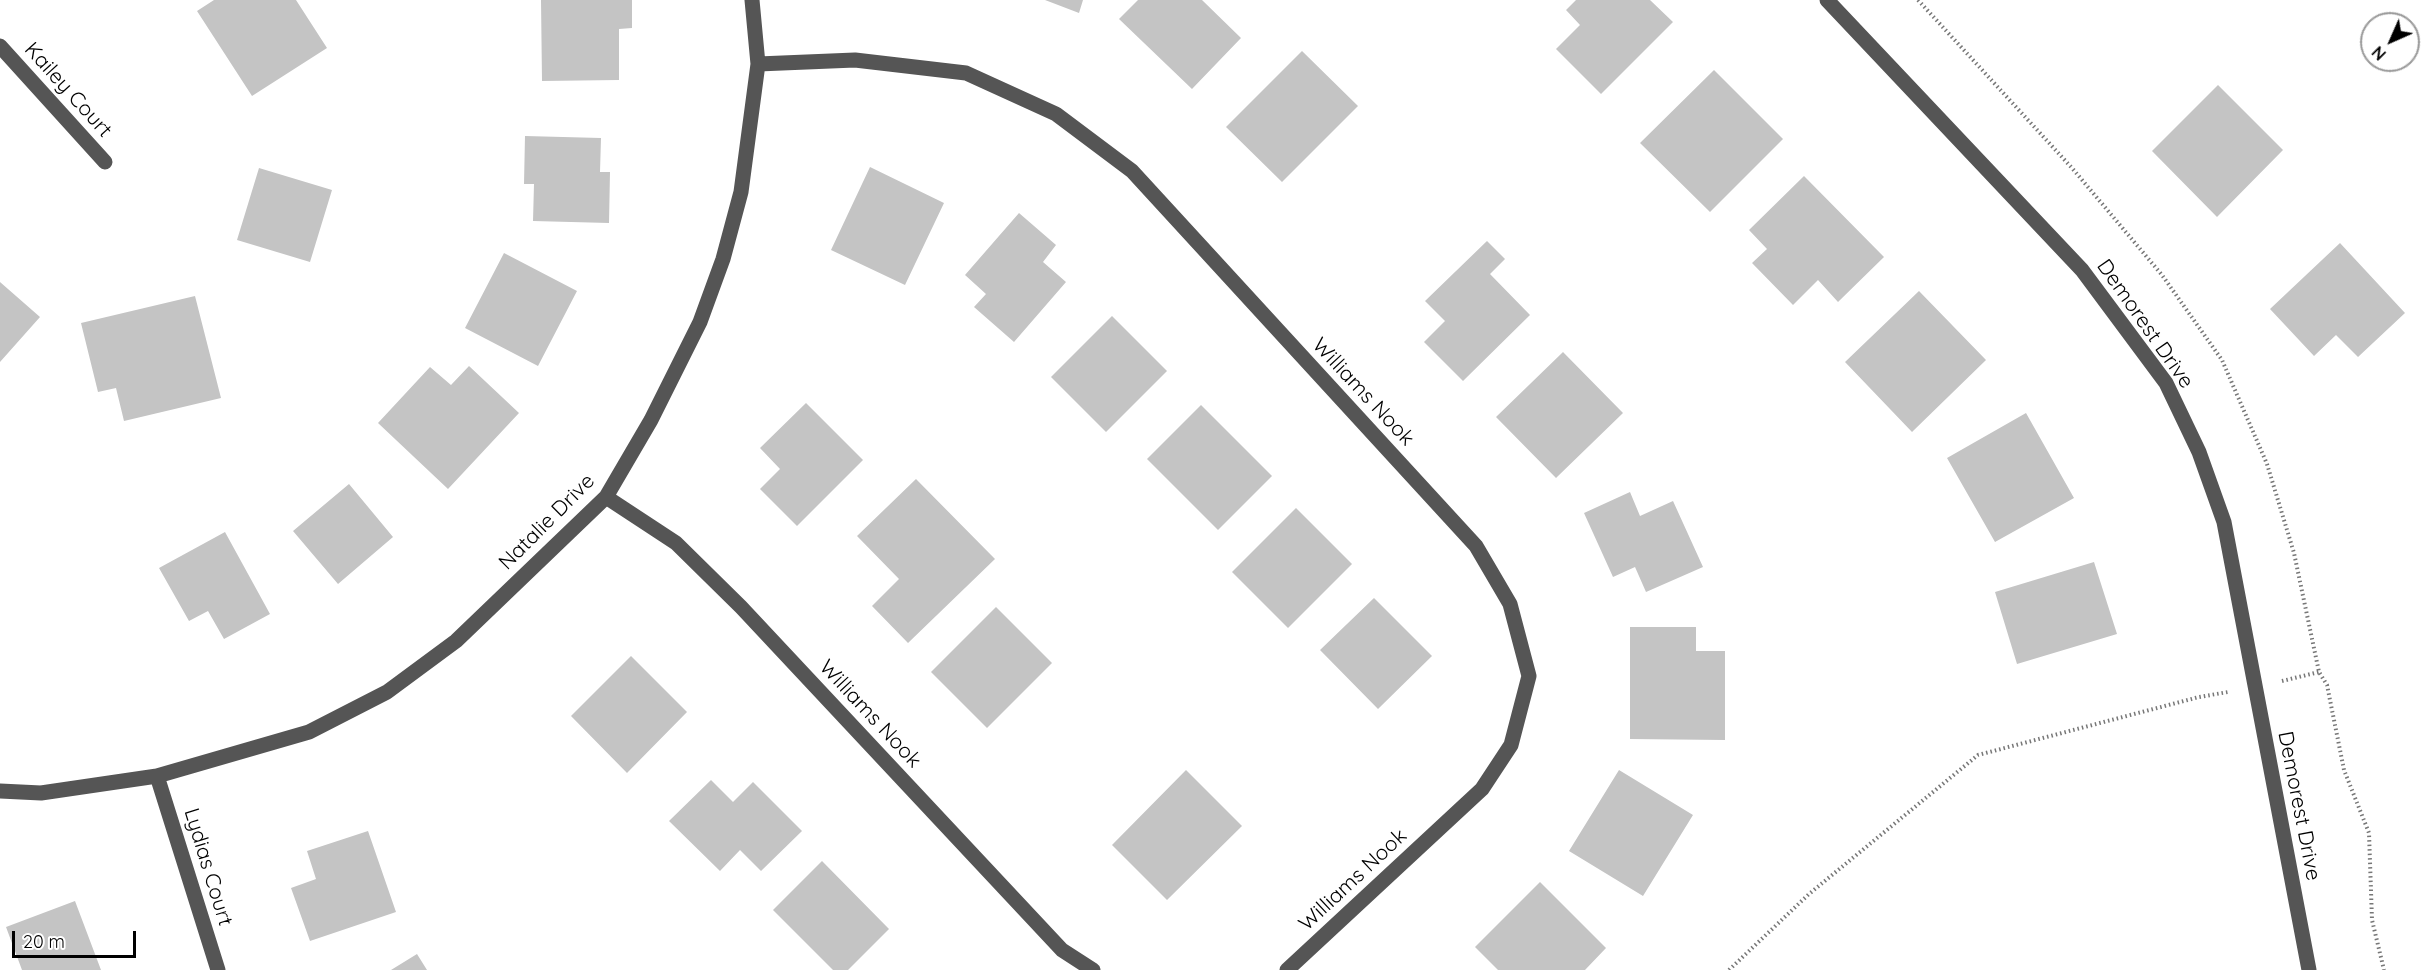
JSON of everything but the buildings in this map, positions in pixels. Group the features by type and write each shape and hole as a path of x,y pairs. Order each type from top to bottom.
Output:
{"street":[{"name":"Natalie Drive","path":"0,791 41,793 157,776 309,732 387,692 456,642 606,498 651,420 695,332 723,259 741,192 758,64 752,0"},
{"name":"Demorest Drive","path":"1827,0 2082,270 2166,383 2199,452 2224,522 2309,970"},
{"name":"Kailey Court","path":"0,46 105,162"},
{"name":"Williams Nook","path":"758,64 855,60 966,73 1056,114 1132,171 1476,546 1509,604 1529,676 1511,745 1482,789 1287,970"},
{"name":"Williams Nook","path":"606,498 676,543 750,616 1062,950 1093,970"},
{"name":"Lydias Court","path":"157,776 218,970"}],"path":[{"path":"1728,970 1809,894 1978,755 2199,697 2319,672"}]}
